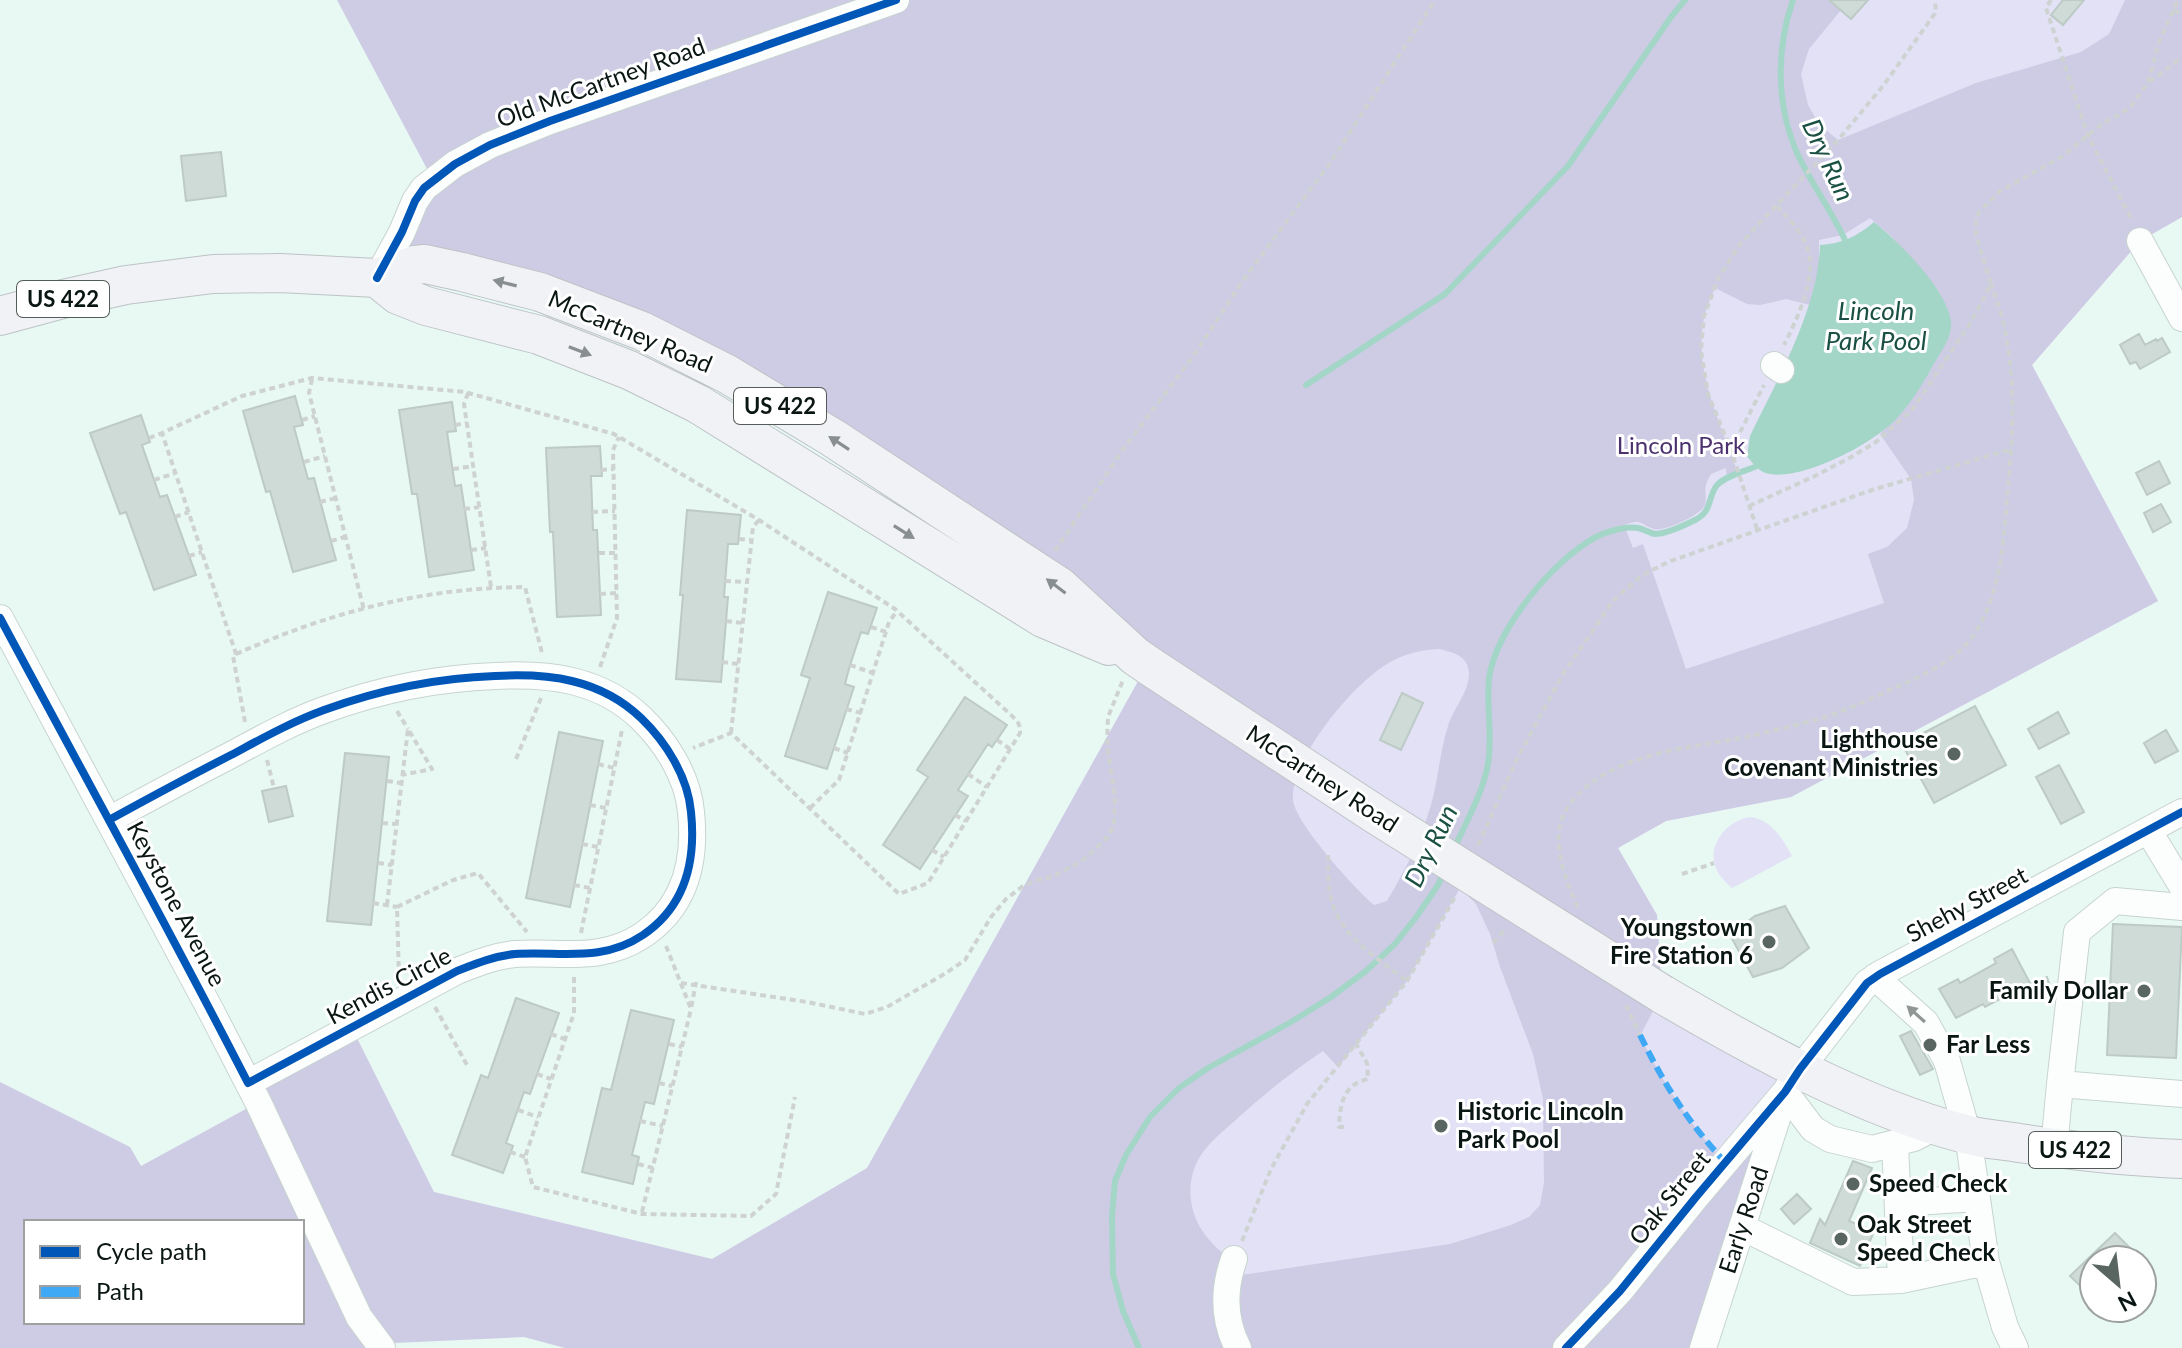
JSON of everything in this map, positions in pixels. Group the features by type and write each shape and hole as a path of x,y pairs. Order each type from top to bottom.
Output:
{"highway":[{"name":"McCartney Road","path":"0,316 126,285 213,274 280,273 377,278 425,264 540,292 642,331 740,382 833,438 1060,587 1143,662 1375,814 1741,1041 1793,1080"},
{"name":"McCartney Road","path":"377,278 398,295 426,306 539,335 643,377 724,420 1043,618 1143,662"},
{"name":"US 422","path":"1793,1080 1867,1100 1952,1130 2054,1148 2182,1159"}],"street":[{"name":"Old McCartney Road","path":"377,278 415,201 433,180 490,145 550,121 896,0"},
{"path":"2140,241 2182,318"},
{"name":"Keystone Avenue","path":"0,618 248,1083 359,1317 382,1348"},
{"name":"Kendis Circle","path":"109,820 288,725 324,710 383,692 472,677 532,674 562,678 591,687 634,712 655,732 672,757 683,779 691,807 694,835 692,863 681,890 664,916 642,936 606,951 577,955 517,954 476,963 248,1083"},
{"name":"Shehy Street","path":"1793,1080 1867,983 1875,977 2182,812"},
{"path":"2148,830 2182,886"},
{"path":"2054,1148 2077,932 2115,901 2182,907"},
{"path":"1875,977 1926,1023 1947,1061 1952,1130 1977,1198 1986,1262 2005,1327 2015,1348"},
{"path":"1793,1080 1813,1129 1830,1139 1872,1149 1952,1130"},
{"name":"Early Road","path":"1703,1348 1793,1080"},
{"name":"Oak Street","path":"1566,1348 1620,1291 1793,1080"},
{"path":"2060,1084 2182,1094"},
{"path":"1895,1143 1901,1280"},
{"path":"1898,1203 1977,1198"},
{"path":"1742,1227 1853,1282 1901,1280 1986,1262"},
{"path":"1234,1259 1225,1292 1238,1348"}],"path":[{"path":"1039,574 1124,448 1330,163 1435,0"},
{"path":"1935,0 1936,12 1883,86 1740,244 1718,279 1704,316 1701,351 1708,394 1731,450 1757,529 1872,490 2012,449"},
{"path":"2051,0 2046,8 2088,136 2121,196 2140,241"},
{"path":"2148,83 2159,42 2178,0"},
{"path":"2174,10 2182,14"},
{"path":"1578,907 1567,883 1559,853 1560,826 1568,806 1587,785 1619,767 1664,751 1815,721 1917,678 1950,659 1974,635 2000,564 2012,449 2013,384 2009,343 1976,235 1979,212 2000,191 2049,165 2103,123 2131,106 2148,83 2182,57"},
{"path":"1731,450 1778,367 1809,278 1807,247 1801,234 1777,206"},
{"path":"1749,506 1853,456 1876,442 1912,410 1971,322 1991,284"},
{"path":"312,378 309,393 364,608"},
{"path":"149,438 242,396 312,378 468,393 614,434 759,520 897,611 1019,722 1020,733 928,883 899,894 731,733"},
{"path":"468,393 464,404 491,587"},
{"path":"302,420 315,416"},
{"path":"455,425 467,423"},
{"path":"162,433 236,654"},
{"path":"591,687 617,618 613,450 619,437"},
{"path":"304,462 325,456"},
{"path":"453,469 474,466"},
{"path":"601,470 614,469"},
{"path":"154,480 176,473"},
{"path":"320,502 336,498"},
{"path":"464,509 479,507"},
{"path":"592,512 615,511"},
{"path":"175,517 189,512"},
{"path":"731,733 751,540 753,527 759,520"},
{"path":"331,541 345,537"},
{"path":"739,539 751,540"},
{"path":"471,550 486,548"},
{"path":"189,556 202,552"},
{"path":"599,553 616,553"},
{"path":"725,581 747,582"},
{"path":"245,723 233,656 320,620 404,597 491,587 525,587 542,653"},
{"path":"600,594 616,593"},
{"path":"810,808 839,780 889,622 897,611"},
{"path":"726,621 743,623"},
{"path":"871,627 886,632"},
{"path":"722,662 738,664"},
{"path":"681,983 865,1014 887,1007 965,960 991,917 1006,899 1023,886 1052,877 1083,860 1105,840 1114,826 1115,796 1107,745 1108,717 1118,689 1143,662"},
{"path":"850,665 873,673"},
{"path":"516,759 543,693"},
{"path":"395,708 433,769 402,775"},
{"path":"846,709 861,713"},
{"path":"623,723 577,955 574,1013 525,1157 533,1187 642,1214 751,1216 776,1194 795,1097"},
{"path":"387,905 408,729"},
{"path":"672,757 731,733"},
{"path":"997,740 1010,749"},
{"path":"834,748 848,753"},
{"path":"267,759 274,788"},
{"path":"598,764 614,768"},
{"path":"968,774 987,787"},
{"path":"387,781 401,783"},
{"path":"590,805 606,808"},
{"path":"955,815 966,821"},
{"path":"382,823 396,824"},
{"path":"582,844 598,847"},
{"path":"932,850 944,857"},
{"path":"1328,855 1333,908 1364,948 1407,981"},
{"path":"378,863 392,865"},
{"path":"1682,874 1714,863"},
{"path":"373,903 397,907 453,880 478,873 528,933"},
{"path":"574,885 590,888"},
{"path":"397,907 399,980"},
{"path":"1493,943 1500,934"},
{"path":"666,946 691,1009"},
{"path":"642,1214 696,984"},
{"path":"1626,1005 1640,1035"},
{"path":"435,1007 468,1067"},
{"path":"551,1034 565,1039"},
{"path":"669,1044 682,1047"},
{"path":"1344,1127 1339,1127 1341,1100 1349,1089 1368,1079 1367,1063 1356,1044"},
{"path":"537,1074 551,1079"},
{"path":"659,1083 672,1086"},
{"path":"518,1110 538,1117"},
{"path":"640,1121 663,1126"},
{"path":"510,1152 525,1157"},
{"path":"638,1164 653,1168"}],"green space":[{"path":"337,0 1838,0 1834,5 1841,10 1809,49 1801,74 1808,105 1819,124 1838,140 1976,83 2081,52 2109,34 2125,0 2182,0 2182,217 2140,241 2032,365 2158,601 1791,797 1666,821 1618,848 1657,915 1662,994 1640,1036 1678,1102 1725,1162 1785,1092 1703,1348 565,1348 524,1337 372,1344 373,1348 0,1348 0,1082 130,1147 141,1166 257,1103 248,1083 352,1028 434,1192 712,1259 867,1168 1147,665 833,438 540,292 377,278 433,180","holes":["1870,218 1891,236 1939,292 1931,370 1896,418 1880,434 1911,479 1914,500 1907,528 1887,547 1868,554 1884,603 1686,669 1643,544 1633,548 1624,525 1638,522 1659,529 1682,522 1705,505 1705,488 1711,474 1726,468 1727,479 1738,474 1705,378 1702,339 1707,307 1715,288 1747,304 1760,305 1786,299 1810,305 1819,266 1819,240 1843,235","1439,649 1463,659 1468,668 1468,681 1448,726 1434,793 1420,835 1387,901 1374,905 1341,871 1304,824 1293,800 1295,783 1312,744 1326,724 1373,674 1412,653","1460,888 1476,904 1490,934 1533,1054 1543,1099 1544,1183 1540,1205 1529,1217 1511,1225 1450,1244 1228,1277 1234,1259 1218,1249 1206,1236 1192,1205 1191,1182 1198,1160 1212,1142 1250,1107 1323,1051 1338,1067 1407,981"]},
{"name":"Lincoln Park","path":"1284,0 2182,0 2182,217 2140,241 2032,365 2158,601 1791,797 1666,821 1618,848 1657,915 1662,994 1800,1069 1696,1197 986,1348 1147,664"},
{"path":"1750,817 1770,826 1792,856 1732,888 1720,876 1715,865 1715,846 1732,824"}],"water":[{"name":"Lincoln Park Pool","path":"1874,222 1908,254 1942,296 1951,323 1948,338 1908,405 1887,428 1819,466 1784,474 1763,472 1747,456 1750,436 1795,343 1812,294 1820,245 1849,238"}],"building":[{"path":"1829,0 1868,0 1851,19"},
{"path":"2063,0 2084,0 2063,25 2051,15"},
{"path":"221,152 226,196 186,201 181,156"},
{"path":"2139,334 2145,345 2162,338 2170,352 2140,369 2136,362 2130,364 2120,345"},
{"path":"295,396 303,425 294,427 308,479 314,478 336,560 293,572 243,411"},
{"path":"452,402 456,431 447,432 455,486 461,485 474,570 429,577 417,494 412,494 399,410"},
{"path":"141,415 150,442 142,445 160,497 167,495 196,575 154,590 126,512 120,514 90,433"},
{"path":"600,446 602,476 591,476 601,615 557,617 546,448"},
{"path":"2159,461 2170,483 2147,495 2136,473"},
{"path":"2161,504 2171,522 2153,532 2144,513"},
{"path":"687,510 741,515 738,544 728,544 724,597 728,597 721,682 676,679"},
{"path":"828,592 877,608 868,634 861,632 850,665 845,684 854,687 827,769 785,756 810,678 801,675"},
{"path":"1402,693 1423,703 1401,750 1380,740"},
{"path":"965,697 1007,725 992,747 988,744 958,790 968,796 920,869 883,845 928,777 917,770"},
{"name":"Lighthouse Covenant Ministries","path":"1975,706 2006,765 1934,803 1902,744"},
{"path":"2058,712 2069,733 2039,749 2028,729"},
{"path":"2166,730 2178,751 2155,763 2144,743"},
{"path":"559,732 603,741 570,907 526,898"},
{"path":"345,753 389,757 371,925 327,921"},
{"path":"2059,765 2084,812 2061,824 2036,777"},
{"path":"286,786 293,816 269,822 262,791"},
{"name":"Youngstown Fire Station 6","path":"1785,906 1809,948 1782,968 1753,977 1730,935 1755,916"},
{"name":"Family Dollar","path":"2113,924 2182,927 2176,1058 2107,1055"},
{"path":"2012,949 2030,983 1985,1007 1983,1004 1956,1018 1939,989 1958,979 1960,983 1996,963 1994,959"},
{"path":"2047,977 2053,995 2036,1001 2029,984"},
{"path":"516,998 559,1013 530,1094 524,1092 506,1143 513,1146 503,1173 452,1155 481,1075 488,1078"},
{"path":"631,1010 674,1020 654,1104 645,1102 632,1155 639,1157 633,1184 582,1172 602,1088 611,1090"},
{"path":"1911,1031 1933,1069 1920,1075 1900,1036"},
{"path":"1853,1161 1872,1168 1849,1221 1874,1231 1860,1266 1810,1243 1820,1219 1825,1225"},
{"path":"1797,1194 1811,1209 1794,1224 1781,1209"},
{"path":"2115,1233 2126,1244 2103,1244"},
{"path":"2078,1268 2078,1284 2070,1276"}],"waterway":[{"path":"1306,385 1445,294 1568,166 1685,0"},
{"name":"Dry Run","path":"1793,0 1781,57 1785,116 1797,153 1845,240"},
{"name":"Dry Run","path":"1454,849 1486,775 1490,743 1488,690 1494,660 1502,639 1529,598 1562,562 1596,537 1622,528 1638,528 1655,534 1681,527 1705,513 1717,485 1755,467"},
{"name":"Dry Run","path":"1139,1348 1123,1311 1113,1274 1112,1216 1115,1181 1126,1155 1150,1117 1179,1088 1208,1068 1291,1022 1366,971 1395,944 1443,874"}],"marked path":[{"path":"1640,1035 1678,1102 1725,1162"}],"cycle path":[{"path":"377,278 424,188 455,164 490,145 550,121 896,0"},
{"path":"0,618 248,1083 457,971 478,963 515,954 596,953 627,944 658,923 669,910 685,881 692,847 689,799 680,773 667,749 641,718 625,705 591,687 573,681 515,675 429,682 345,703 276,731 109,820"},
{"path":"1566,1348 1620,1291 1785,1092 1867,983 2182,812"}],"place":[{"name":"Lighthouse Covenant Ministries","path":"1954,754"},
{"name":"Youngstown Fire Station 6","path":"1769,942"},
{"name":"Family Dollar","path":"2144,991"},
{"name":"Far Less","path":"1930,1045"},
{"name":"Historic Lincoln Park Pool","path":"1441,1126"},
{"name":"Speed Check","path":"1853,1184"},
{"name":"Oak Street Speed Check","path":"1841,1239"}]}
